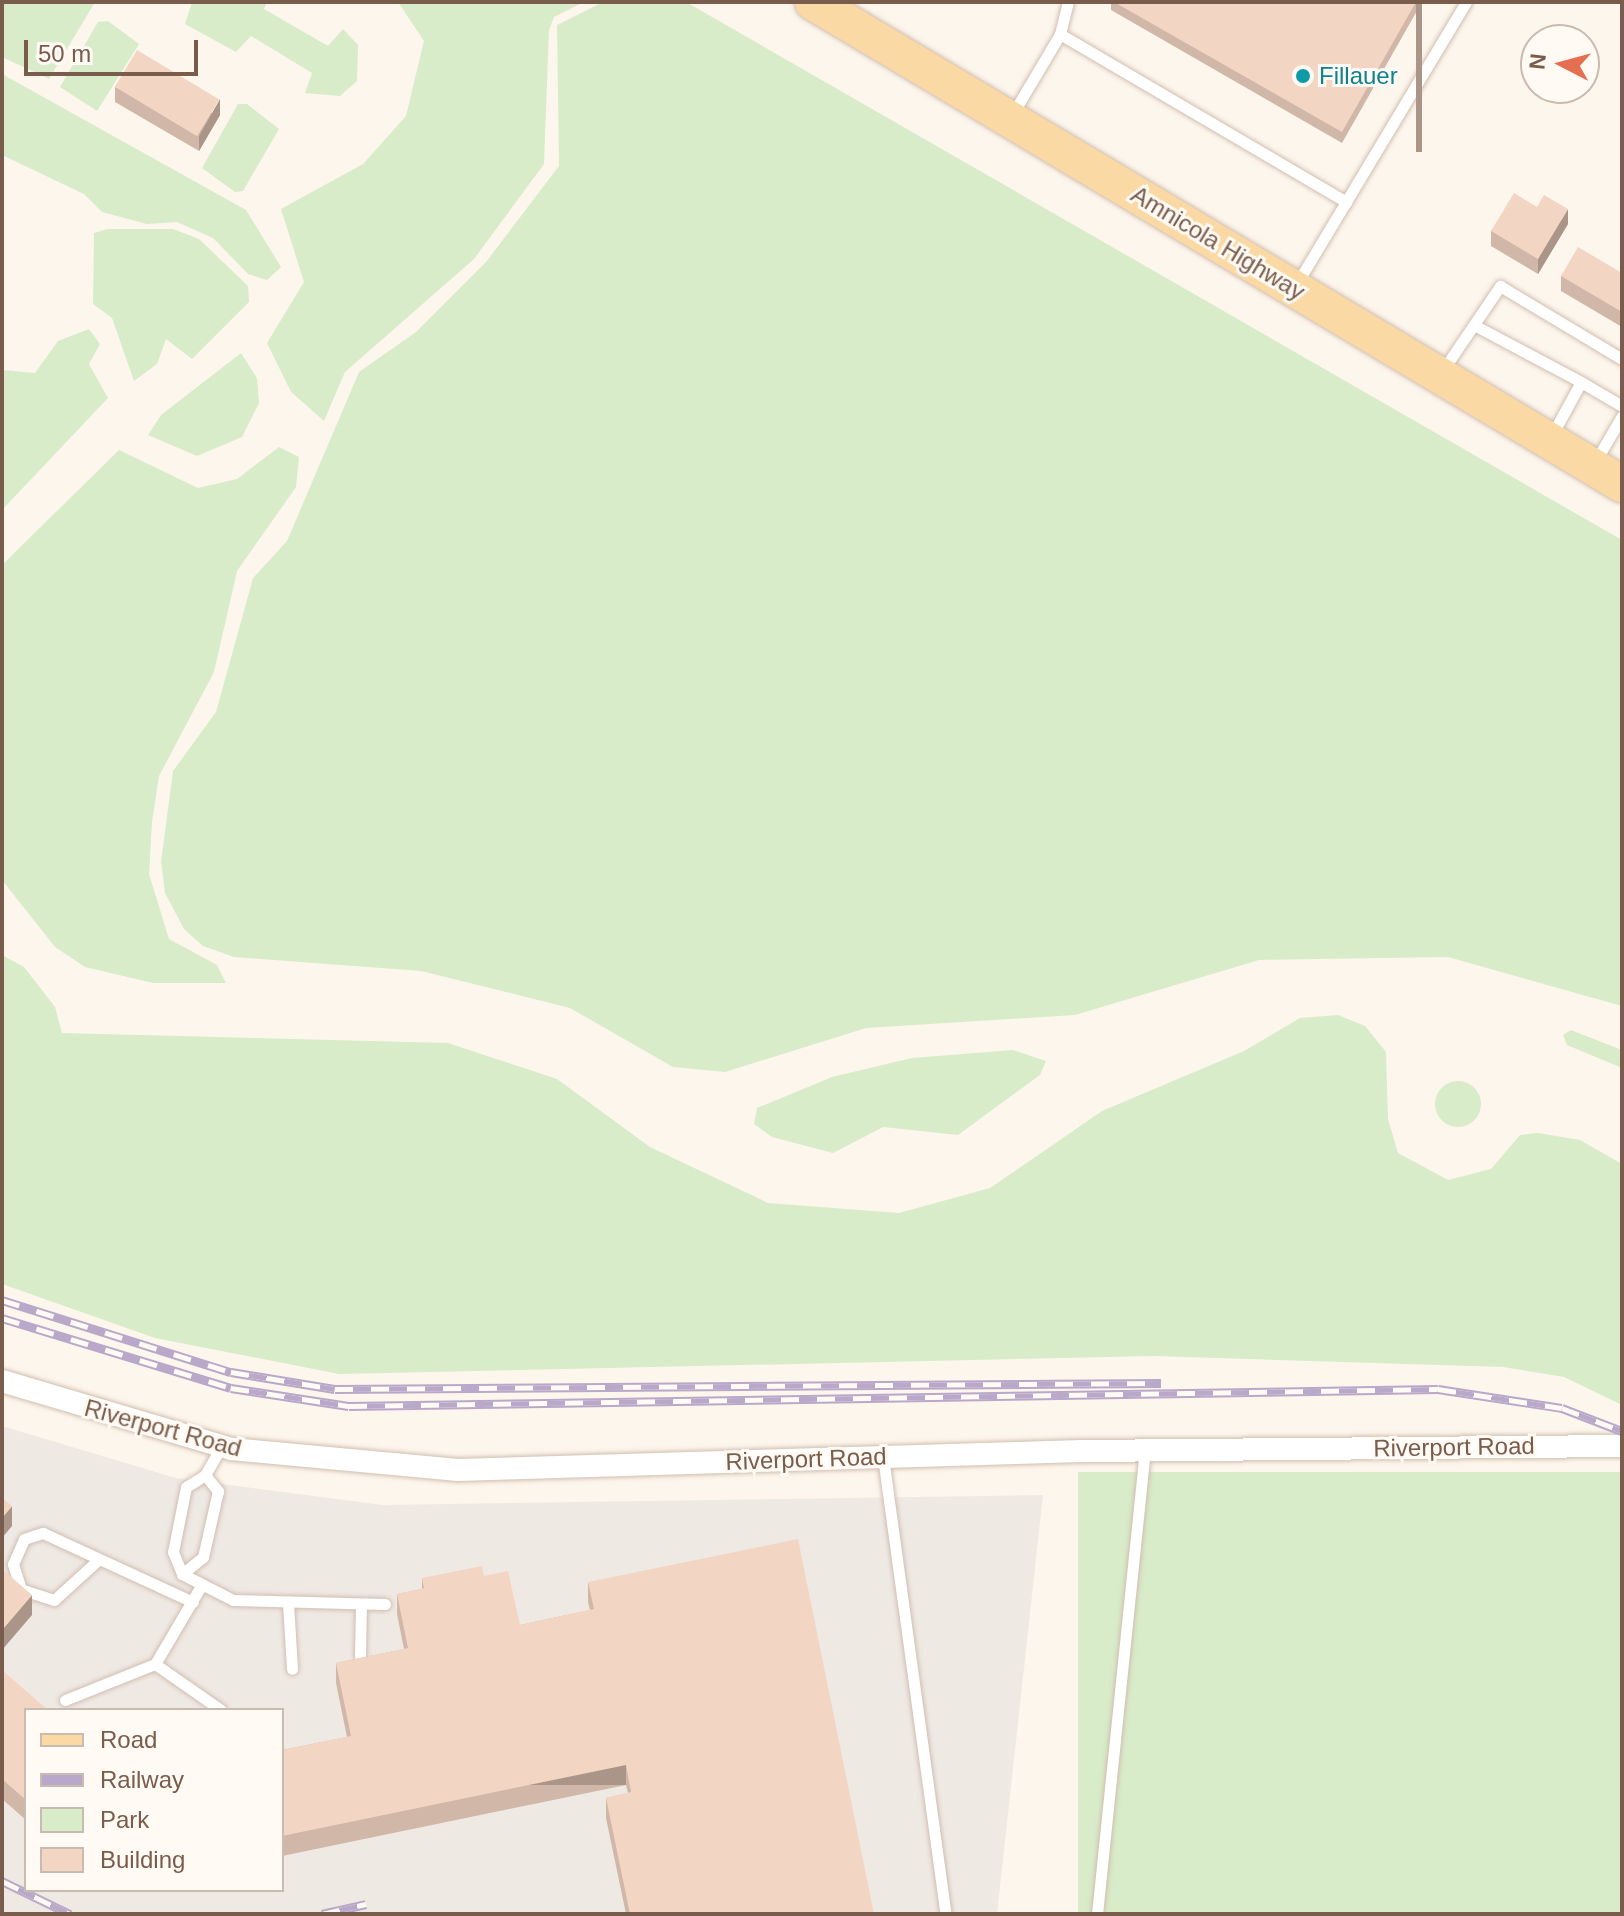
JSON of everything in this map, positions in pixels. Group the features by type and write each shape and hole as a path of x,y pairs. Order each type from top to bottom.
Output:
{"main road":[{"name":"Amnicola Highway","path":"813,2 1607,475"}],"street":[{"name":"Riverport Road","path":"2,1381 221,1447 329,1463 458,1470 1145,1450 1622,1446"}],"lane":[{"path":"1009,119 1060,34 1068,2"},
{"path":"1294,289 1466,2"},
{"path":"1060,34 1346,202"},
{"path":"1439,375 1500,286 1622,359"},
{"path":"1474,325 1622,406"},
{"path":"1550,439 1581,382"},
{"path":"1607,475 1622,416"},
{"path":"221,1447 205,1475 186,1487 173,1552 182,1574 233,1600 361,1606 385,1604"},
{"path":"1097,1914 1145,1450"},
{"path":"883,1457 946,1914"},
{"path":"182,1574 203,1557 218,1491 205,1475"},
{"path":"98,1560 54,1600 21,1589 13,1564 24,1539 43,1533 193,1602"},
{"path":"65,1700 155,1664 201,1586"},
{"path":"288,1603 292,1669"},
{"path":"360,1656 361,1606"},
{"path":"155,1664 218,1708"}],"shaded area":[{"path":"2,1426 176,1478 383,1505 1043,1495 997,1914 2,1914"}],"green space":[{"path":"2,2 95,2 49,79 2,57"},
{"path":"192,2 267,2 264,9 328,46 343,29 358,45 357,81 340,96 305,93 312,73 251,36 236,52 185,24"},
{"path":"398,2 584,2 554,17 549,30 544,164 474,259 345,372 324,421 291,392 267,343 304,282 281,209 363,164 406,116 424,41"},
{"path":"603,2 686,2 1622,540 1622,1006 1448,957 1259,960 1075,1015 866,1028 725,1072 673,1067 570,1008 421,971 234,957 203,946 184,929 165,893 161,862 173,771 216,712 253,578 287,541 359,372 416,332 486,262 559,166 557,25"},
{"path":"108,21 139,44 97,111 60,87 98,22"},
{"path":"2,74 246,210 281,267 267,280 248,274 213,238 177,222 147,224 102,212 84,194 2,155"},
{"path":"238,104 247,104 279,129 243,191 235,192 202,168"},
{"path":"107,229 173,229 199,239 248,286 249,302 192,359 166,339 157,364 134,381 112,318 93,304 94,233"},
{"path":"89,329 100,344 89,364 108,398 2,510 2,370 35,373 58,341"},
{"path":"241,353 257,378 259,403 242,437 197,456 148,435 161,415"},
{"path":"279,447 299,457 296,487 237,571 214,672 159,776 152,822 149,874 169,939 217,965 226,983 153,983 85,967 55,947 2,880 2,565 119,450 198,488 237,479"},
{"path":"2,955 24,967 55,1007 62,1033 448,1043 557,1079 650,1147 768,1203 899,1213 990,1188 1102,1111 1244,1051 1300,1018 1338,1015 1365,1026 1386,1052 1388,1119 1398,1153 1448,1180 1491,1169 1520,1135 1538,1133 1580,1140 1622,1164 1622,1405 1564,1377 1503,1367 1154,1356 339,1374 155,1338 2,1284"},
{"path":"1571,1030 1622,1050 1622,1068 1567,1045 1563,1035"},
{"path":"1013,1050 1046,1061 1040,1075 958,1135 883,1127 833,1153 772,1137 754,1124 757,1108 832,1077 912,1058"},
{"path":"1458,1081 1475,1087 1481,1104 1475,1121 1458,1127 1441,1121 1435,1104 1441,1087"},
{"path":"1078,1472 1622,1472 1622,1914 1078,1914"}],"building":[{"name":"Fillauer","path":"1114,2 1416,2 1342,132"},
{"path":"137,50 219,99 197,136 115,87"},
{"path":"1514,193 1537,207 1544,195 1568,209 1538,259 1491,231"},
{"path":"1578,247 1622,273 1622,312 1561,276"},
{"path":"2,1498 12,1506 2,1518"},
{"path":"798,1539 874,1914 630,1914 606,1798 631,1792 626,1765 284,1836 284,1750 351,1736 336,1663 408,1648 397,1594 424,1588 422,1578 482,1566 484,1576 508,1571 520,1625 594,1609 588,1582"},
{"path":"2,1569 32,1595 2,1630"},
{"path":"2,1670 46,1708 24,1708 24,1798 2,1779"}],"railway":[{"path":"2,1300 231,1372 335,1389 1161,1383"},
{"path":"2,1318 231,1388 349,1406 1438,1389 1562,1408 1622,1431"},
{"path":"2,1881 24,1892"},
{"path":"25,1892 70,1914"},
{"path":"322,1914 366,1904"}],"place":[{"name":"Fillauer","path":"1303,76"}]}
